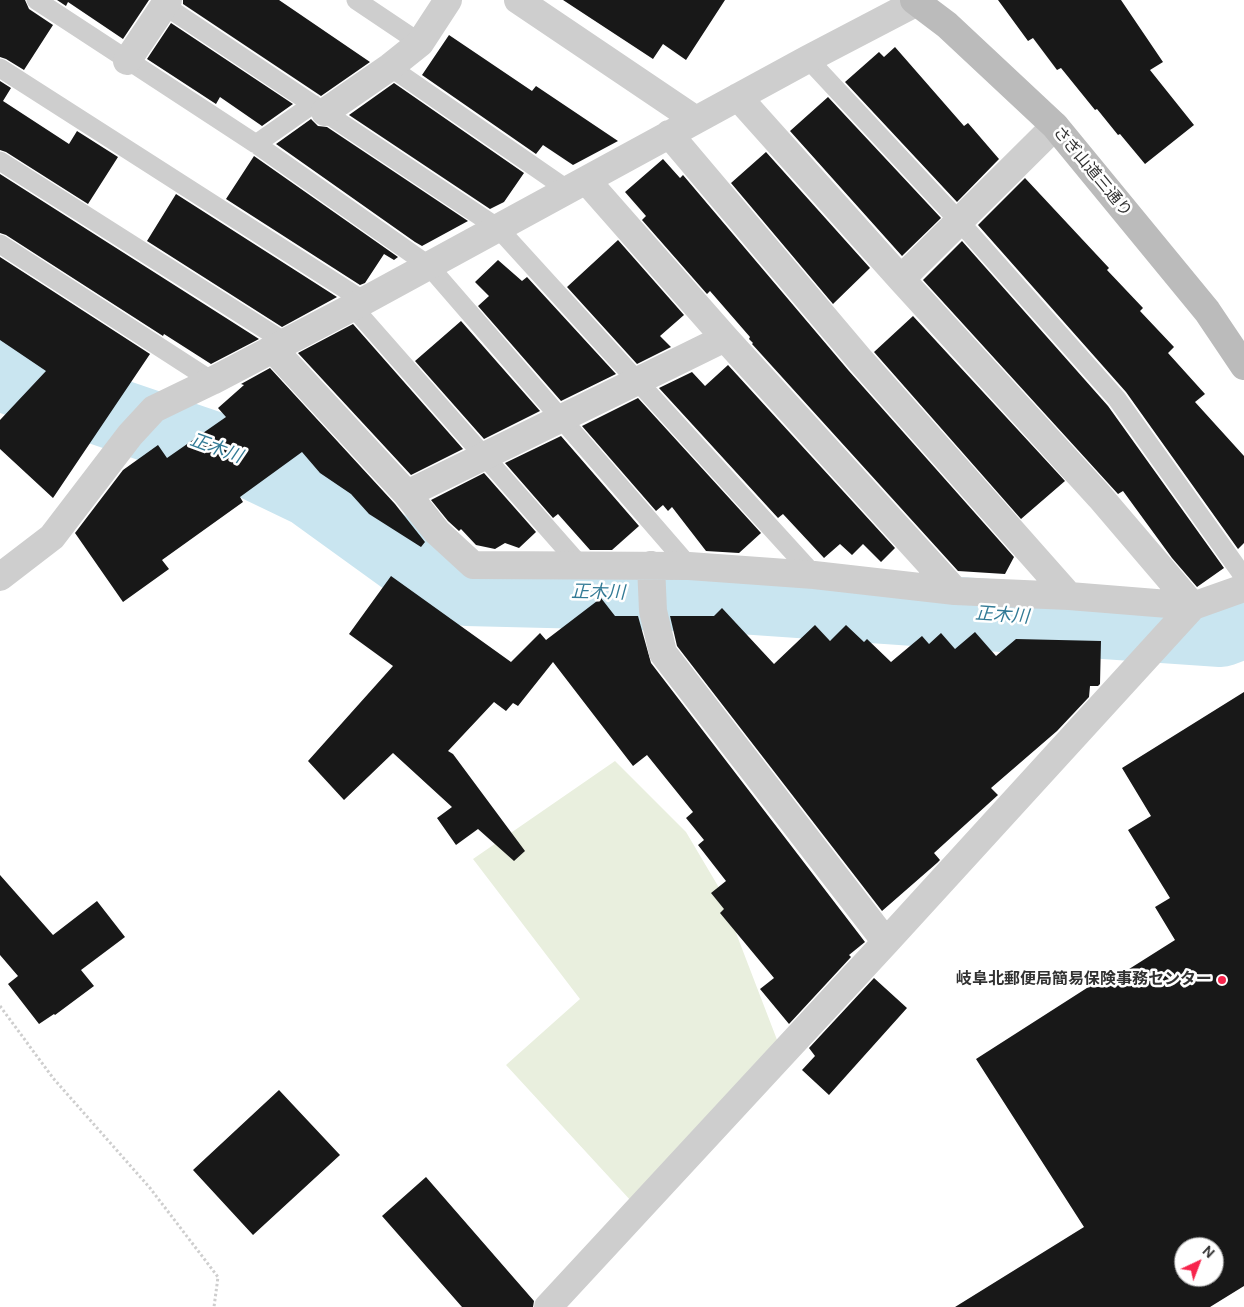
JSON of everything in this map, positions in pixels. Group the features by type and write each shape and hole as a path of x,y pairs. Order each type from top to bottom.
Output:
{"street":[{"path":"319,108 390,67 420,43 448,0"},
{"path":"518,0 696,120"},
{"path":"0,578 52,537 130,435 154,409 212,381 358,303 917,1"},
{"name":"さぎ山道三通り","path":"917,1 947,25 1055,126 1207,311 1244,366"},
{"path":"127,61 166,2"},
{"path":"738,97 901,279 1100,496 1189,609"},
{"path":"901,279 1055,126"},
{"path":"669,134 861,361 1069,596"},
{"path":"577,185 725,338 954,591"},
{"path":"407,494 725,338"},
{"path":"279,345 407,494 436,532 473,564 579,564 652,572 689,566 814,575 954,591 1069,596 1189,609 1244,588"},
{"path":"652,572 653,611 664,653 886,942"},
{"path":"548,1307 886,942 1189,609"}],"lane":[{"path":"36,0 256,144 428,265 689,566"},
{"path":"356,0 420,43"},
{"path":"166,2 319,108 498,228 814,575"},
{"path":"808,59 959,221 1117,399 1244,577"},
{"path":"390,67 577,185"},
{"path":"0,68 358,303 484,456 579,564"},
{"path":"256,144 319,108"},
{"path":"0,161 279,345"},
{"path":"0,244 212,381"}],"path":[{"path":"0,1006 54,1078 150,1188 218,1277 214,1307"}],"green space":[{"path":"615,761 686,832 718,886 779,1045 632,1202 506,1065 580,999 473,859"}],"building":[{"path":"0,0 25,0 29,9 53,25 24,70 0,57"},
{"path":"57,0 149,0 123,39 68,2 66,6"},
{"path":"183,0 279,0 370,62 321,96 183,4"},
{"path":"563,0 725,0 686,60 663,44 653,59"},
{"path":"998,0 1121,0 1163,62 1150,70 1194,125 1145,164 1097,109 1095,110 1061,68 1057,70 1033,38 1028,41"},
{"path":"171,23 293,104 262,126 220,97 216,104 147,59"},
{"path":"449,35 532,91 536,86 618,141 573,165 543,145 536,154 422,75"},
{"path":"895,47 964,126 968,123 999,159 957,202 845,82 879,52 884,57"},
{"path":"0,81 11,88 3,101 69,144 77,131 118,157 88,204 0,150"},
{"path":"394,83 524,173 504,202 490,209 349,115"},
{"path":"828,97 941,218 902,256 790,131"},
{"path":"311,119 318,126 327,127 468,221 422,246 415,242 276,144"},
{"path":"766,152 870,268 833,304 731,183"},
{"path":"254,156 398,257 394,260 384,254 365,283 360,285 226,199"},
{"path":"663,159 680,178 683,175 849,371 1014,557 1005,574 958,571 752,344 749,339 750,337 710,291 707,294 642,220 646,216 625,192"},
{"path":"0,174 259,339 211,364 164,334 163,336 6,235 0,233"},
{"path":"1025,178 1109,268 1107,270 1143,308 1140,311 1174,347 1168,353 1205,394 1195,402 1244,456 1244,543 1238,549 1126,392 978,225"},
{"path":"176,194 337,297 282,327 147,241"},
{"path":"618,240 684,315 660,336 671,347 637,364 567,287"},
{"path":"962,241 1108,406 1224,568 1197,587 1172,558 1123,491 1118,494 923,280"},
{"path":"0,257 150,354 53,498 0,449 0,420 46,371 0,340"},
{"path":"498,260 522,281 527,277 616,374 561,401 478,306 489,296 475,282"},
{"path":"913,316 1065,481 1021,519 874,352"},
{"path":"461,321 540,411 484,439 415,361"},
{"path":"353,324 463,449 411,475 298,353"},
{"path":"728,365 895,548 881,562 863,544 852,555 840,544 824,558 783,514 778,518 659,388 692,372 705,386"},
{"path":"270,368 395,504 425,542 421,547 369,514 351,494 320,473 302,452 240,497 243,502 162,560 169,569 123,602 75,533 123,470 158,445 167,458 226,417 218,408 244,385 241,384"},
{"path":"638,398 761,533 739,553 706,551 672,507 668,511 663,505 656,511 582,426"},
{"path":"561,436 639,526 612,550 590,550 558,514 553,518 505,463"},
{"path":"484,473 536,532 519,548 505,543 495,549 476,545 461,529 459,531 448,521 431,500"},
{"path":"391,576 511,662 540,633 546,640 601,598 615,616 638,616 651,663 865,942 849,955 851,957 789,1024 760,989 774,978 720,913 724,909 711,893 726,881 698,845 704,840 686,818 693,812 647,755 633,766 553,662 518,706 513,703 506,711 494,702 448,751 453,754 525,851 514,861 478,829 456,845 437,818 452,807 393,753 344,800 308,761 393,666 349,634"},
{"path":"722,608 774,664 815,625 830,641 846,625 864,642 867,639 891,662 922,636 929,644 941,633 955,649 975,632 996,656 1016,639 1101,641 1100,684 1098,686 1090,686 1089,697 1057,731 991,788 998,795 934,853 940,860 937,863 882,911 677,646 670,616 714,616"},
{"path":"1244,692 1244,1286 1210,1307 955,1307 1084,1227 976,1059 1115,970 1118,976 1175,940 1155,907 1170,898 1128,830 1151,816 1122,768"},
{"path":"0,875 53,935 97,901 125,937 81,970 94,986 55,1015 39,1024 8,984 18,976 0,955"},
{"path":"874,978 907,1008 829,1095 802,1070 815,1056 809,1048"},
{"path":"279,1090 340,1155 253,1235 193,1170"},
{"path":"426,1177 534,1301 533,1307 462,1307 382,1216"}],"waterway":[{"name":"正木川","path":"0,375 235,455 310,491 411,564 466,590 712,596 1221,631 1244,622"}],"place":[{"name":"岐阜北郵便局簡易保険事務センター","path":"1222,980"}]}
